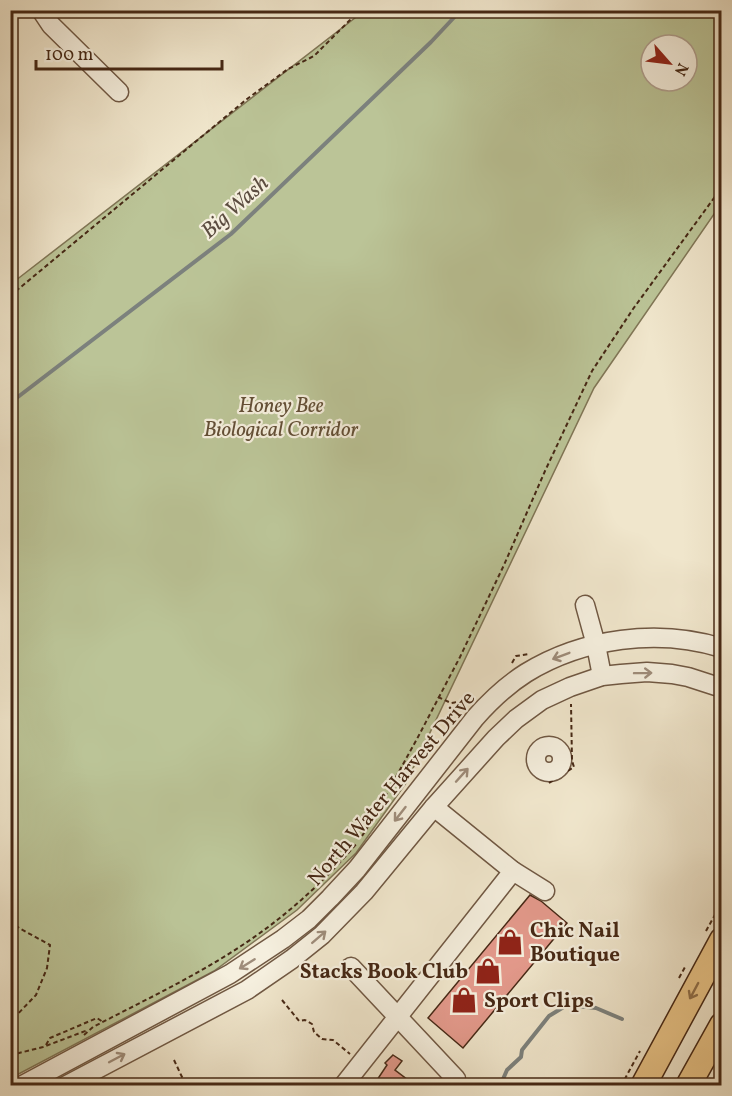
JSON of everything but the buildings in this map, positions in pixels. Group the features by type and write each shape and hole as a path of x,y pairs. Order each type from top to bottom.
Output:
{"main road":[{"path":"643,1086 722,940"},
{"path":"688,1086 722,1025"}],"street":[{"path":"41,10 51,25 119,92"},
{"path":"585,605 602,676"},
{"name":"North Water Harvest Drive","path":"21,1086 231,974 309,919 357,869 475,718 490,702 525,674 542,664 576,650 635,639 676,638 722,648"},
{"path":"76,1083 247,990 322,935 364,892 476,760 516,719 542,700 602,676 647,672 688,677 722,688"},
{"path":"434,807 513,871 545,891"},
{"path":"343,1086 513,871"},
{"path":"351,967 456,1079"}],"path":[{"path":"10,296 247,99 288,69 314,56 350,20 355,10"},
{"path":"10,1053 15,1054 46,1046 90,1029 240,947 309,891 361,837 386,797 460,657 592,370 633,309 722,188"},
{"path":"558,777 574,767 570,687"},
{"path":"10,920 19,928 50,945 47,968 36,995 10,1022"},
{"path":"282,1000 299,1021 305,1020 312,1024 314,1032 322,1039 333,1040 361,1063"},
{"path":"46,1046 50,1038 97,1018 103,1022"},
{"path":"81,1039 90,1029"},
{"path":"621,1086 640,1051"},
{"path":"174,1060 182,1077 188,1083 195,1082 199,1086"}],"green space":[{"name":"Honey Bee Biological Corridor","path":"364,11 721,11 721,204 594,388 406,783 356,853 297,910 214,971 11,1078 11,284"}],"waterway":[{"name":"Big Wash","path":"10,403 231,234 431,42 461,10"},
{"path":"500,1086 507,1070 521,1057 522,1050 549,1016 567,1005 596,1008 622,1019"}],"place":[{"name":"Chic Nail Boutique","path":"510,942"},
{"name":"Stacks Book Club","path":"488,971"},
{"name":"Sport Clips","path":"464,1000"}]}
